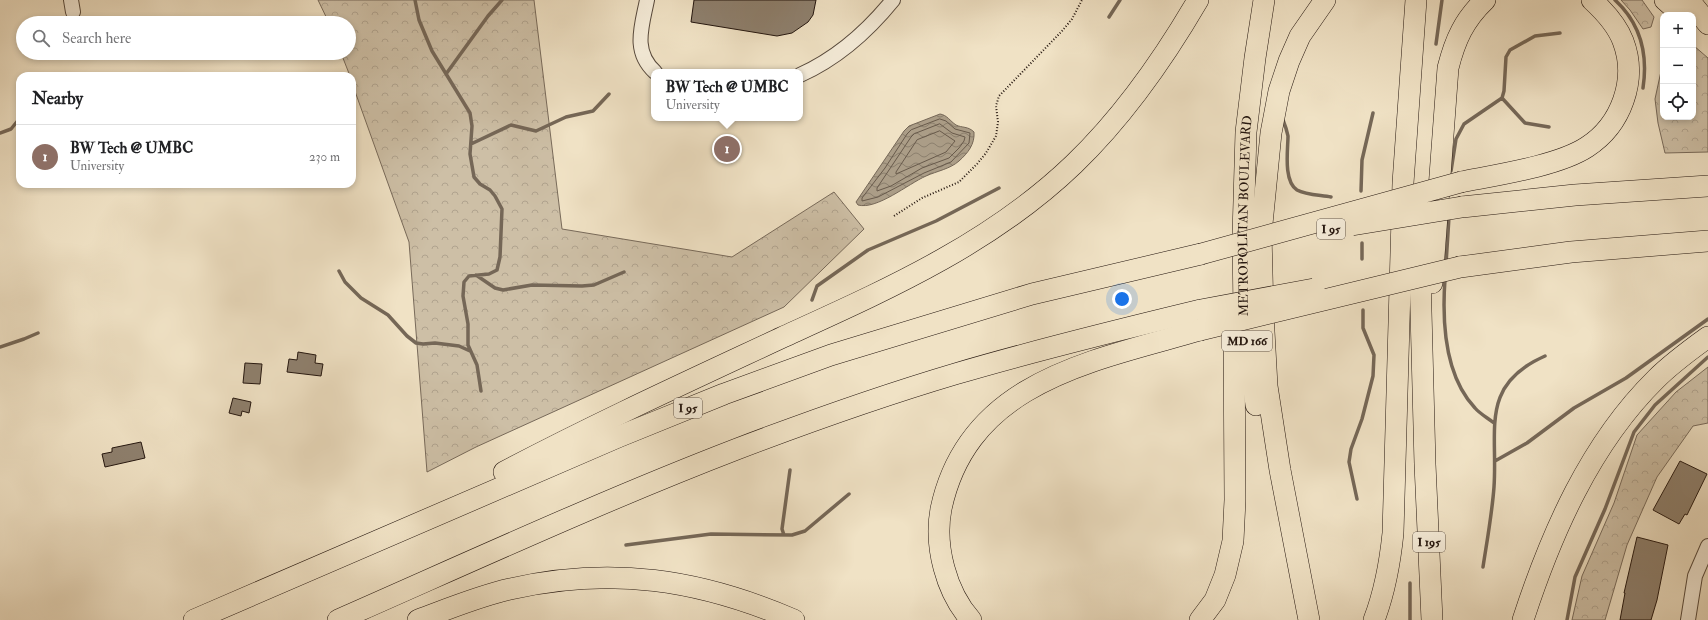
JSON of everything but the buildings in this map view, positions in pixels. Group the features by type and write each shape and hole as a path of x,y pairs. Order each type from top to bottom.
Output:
{"highway":[{"path":"354,550 596,424 904,281 954,253 1005,221 1074,165 1125,110 1152,74 1198,0"},
{"name":"METROPOLITAN BOULEVARD","path":"1264,0 1254,58 1246,132 1243,235 1244,314 1266,472 1302,620"},
{"path":"1309,620 1280,470 1267,386 1261,234 1272,133 1279,91 1289,61 1300,36 1325,0"},
{"path":"1374,620 1383,597 1390,564 1393,533 1403,183 1416,0"},
{"path":"1421,0 1418,184 1425,464"},
{"path":"1425,464 1428,341 1445,91 1453,47 1462,26 1473,11 1485,0"},
{"path":"1202,254 1461,182 1540,165 1586,148 1602,135 1615,119 1625,99 1628,64 1623,41 1615,26 1604,11 1592,0"},
{"path":"1665,0 1679,12"},
{"path":"1689,0 1708,24"},
{"path":"1696,28 1708,38"},
{"path":"1200,620 1214,600 1225,575 1233,542 1235,500 1233,236 1242,132 1254,58"},
{"name":"I 95","path":"194,620 618,437 724,394 831,355 1032,294 1202,254 1334,228 1462,207 1575,195 1708,186"},
{"path":"971,620 954,594 945,570 940,547 939,523 952,470 965,448 981,427 1002,406 1024,391 1054,376 1200,320 1267,297 1460,267 1571,252 1708,241"},
{"path":"338,620 633,491 736,449 836,413 953,375 1041,350 1200,320"},
{"path":"1523,620 1539,571 1562,520 1583,478 1604,443 1629,409 1655,380 1683,355 1708,337"},
{"name":"I 195","path":"1425,464 1432,620"},
{"path":"418,620 508,589 550,581 595,578 664,581 699,587 738,598 794,620"}],"street":[{"path":"647,0 640,34 641,51 647,65 652,69"},
{"path":"803,72 826,61 851,45 868,29 893,0"},
{"path":"1688,620 1695,576 1708,546"}],"path":[{"path":"894,216 922,198 959,182 982,159 996,136 998,122 996,106 999,96 1062,31 1072,19 1082,0"}],"green space":[{"path":"318,0 534,0 562,229 732,257 834,192 864,229 784,307 476,447 427,472 409,242 356,94 356,72 348,72 344,60 356,60 356,16 326,16"},
{"path":"1621,0 1642,0 1654,17 1651,27 1643,29"},
{"path":"1696,48 1708,58 1708,152 1665,153 1658,123 1655,99 1660,76 1660,120 1696,120"},
{"path":"1708,367 1708,423 1693,426 1657,477 1627,545 1605,620 1572,620 1582,576 1614,503 1637,435 1676,392"}],"water":[{"path":"940,114 947,117 956,125 970,129 974,132 972,144 965,155 952,166 926,176 883,200 866,206 858,205 856,202 904,131 909,126"}],"waterway":[{"path":"415,0 419,20 432,51 470,113 472,126 470,154 474,177 480,184 490,190 502,209 500,257 497,270 489,274 469,276 464,282 463,296 468,324 468,345 477,365 481,391"},
{"path":"446,74 488,16 502,0"},
{"path":"1109,17 1120,0"},
{"path":"1436,44 1442,0"},
{"path":"1615,0 1631,19 1641,41 1644,64 1643,88"},
{"path":"1451,171 1456,139 1464,124 1502,98 1504,91 1506,57 1510,50 1535,36 1560,33"},
{"path":"471,144 511,125 536,131 566,117 593,111 609,94"},
{"path":"1502,98 1525,123 1549,127"},
{"path":"1361,191 1362,160 1373,113"},
{"path":"1283,120 1288,136 1288,172 1293,186 1297,190 1305,193 1331,197"},
{"path":"0,133 11,129 16,123"},
{"path":"812,300 817,286 868,250 936,221 999,188"},
{"path":"1446,264 1449,217"},
{"path":"1362,243 1362,259"},
{"path":"339,271 345,282 361,298 388,315 407,336 416,343 435,343 459,346 470,351"},
{"path":"476,275 495,288 503,290 532,285 594,285 624,272"},
{"path":"1445,279 1445,330 1451,364 1465,395 1477,410 1494,423"},
{"path":"1357,499 1349,462 1351,449 1362,419 1373,376 1374,355 1363,328 1363,310"},
{"path":"1495,461 1527,443 1574,408 1626,378 1708,319"},
{"path":"0,347 38,333"},
{"path":"1483,567 1494,487 1494,428 1496,411 1501,395 1510,381 1524,368 1545,356"},
{"path":"1567,620 1575,577 1605,509 1634,432 1655,405 1708,357"},
{"path":"784,535 782,529 790,470"},
{"path":"626,545 711,534 792,535 805,531 849,494"},
{"path":"1410,583 1410,620"}],"place":[{"name":"BW Tech @ UMBC","path":"727,149"}]}
